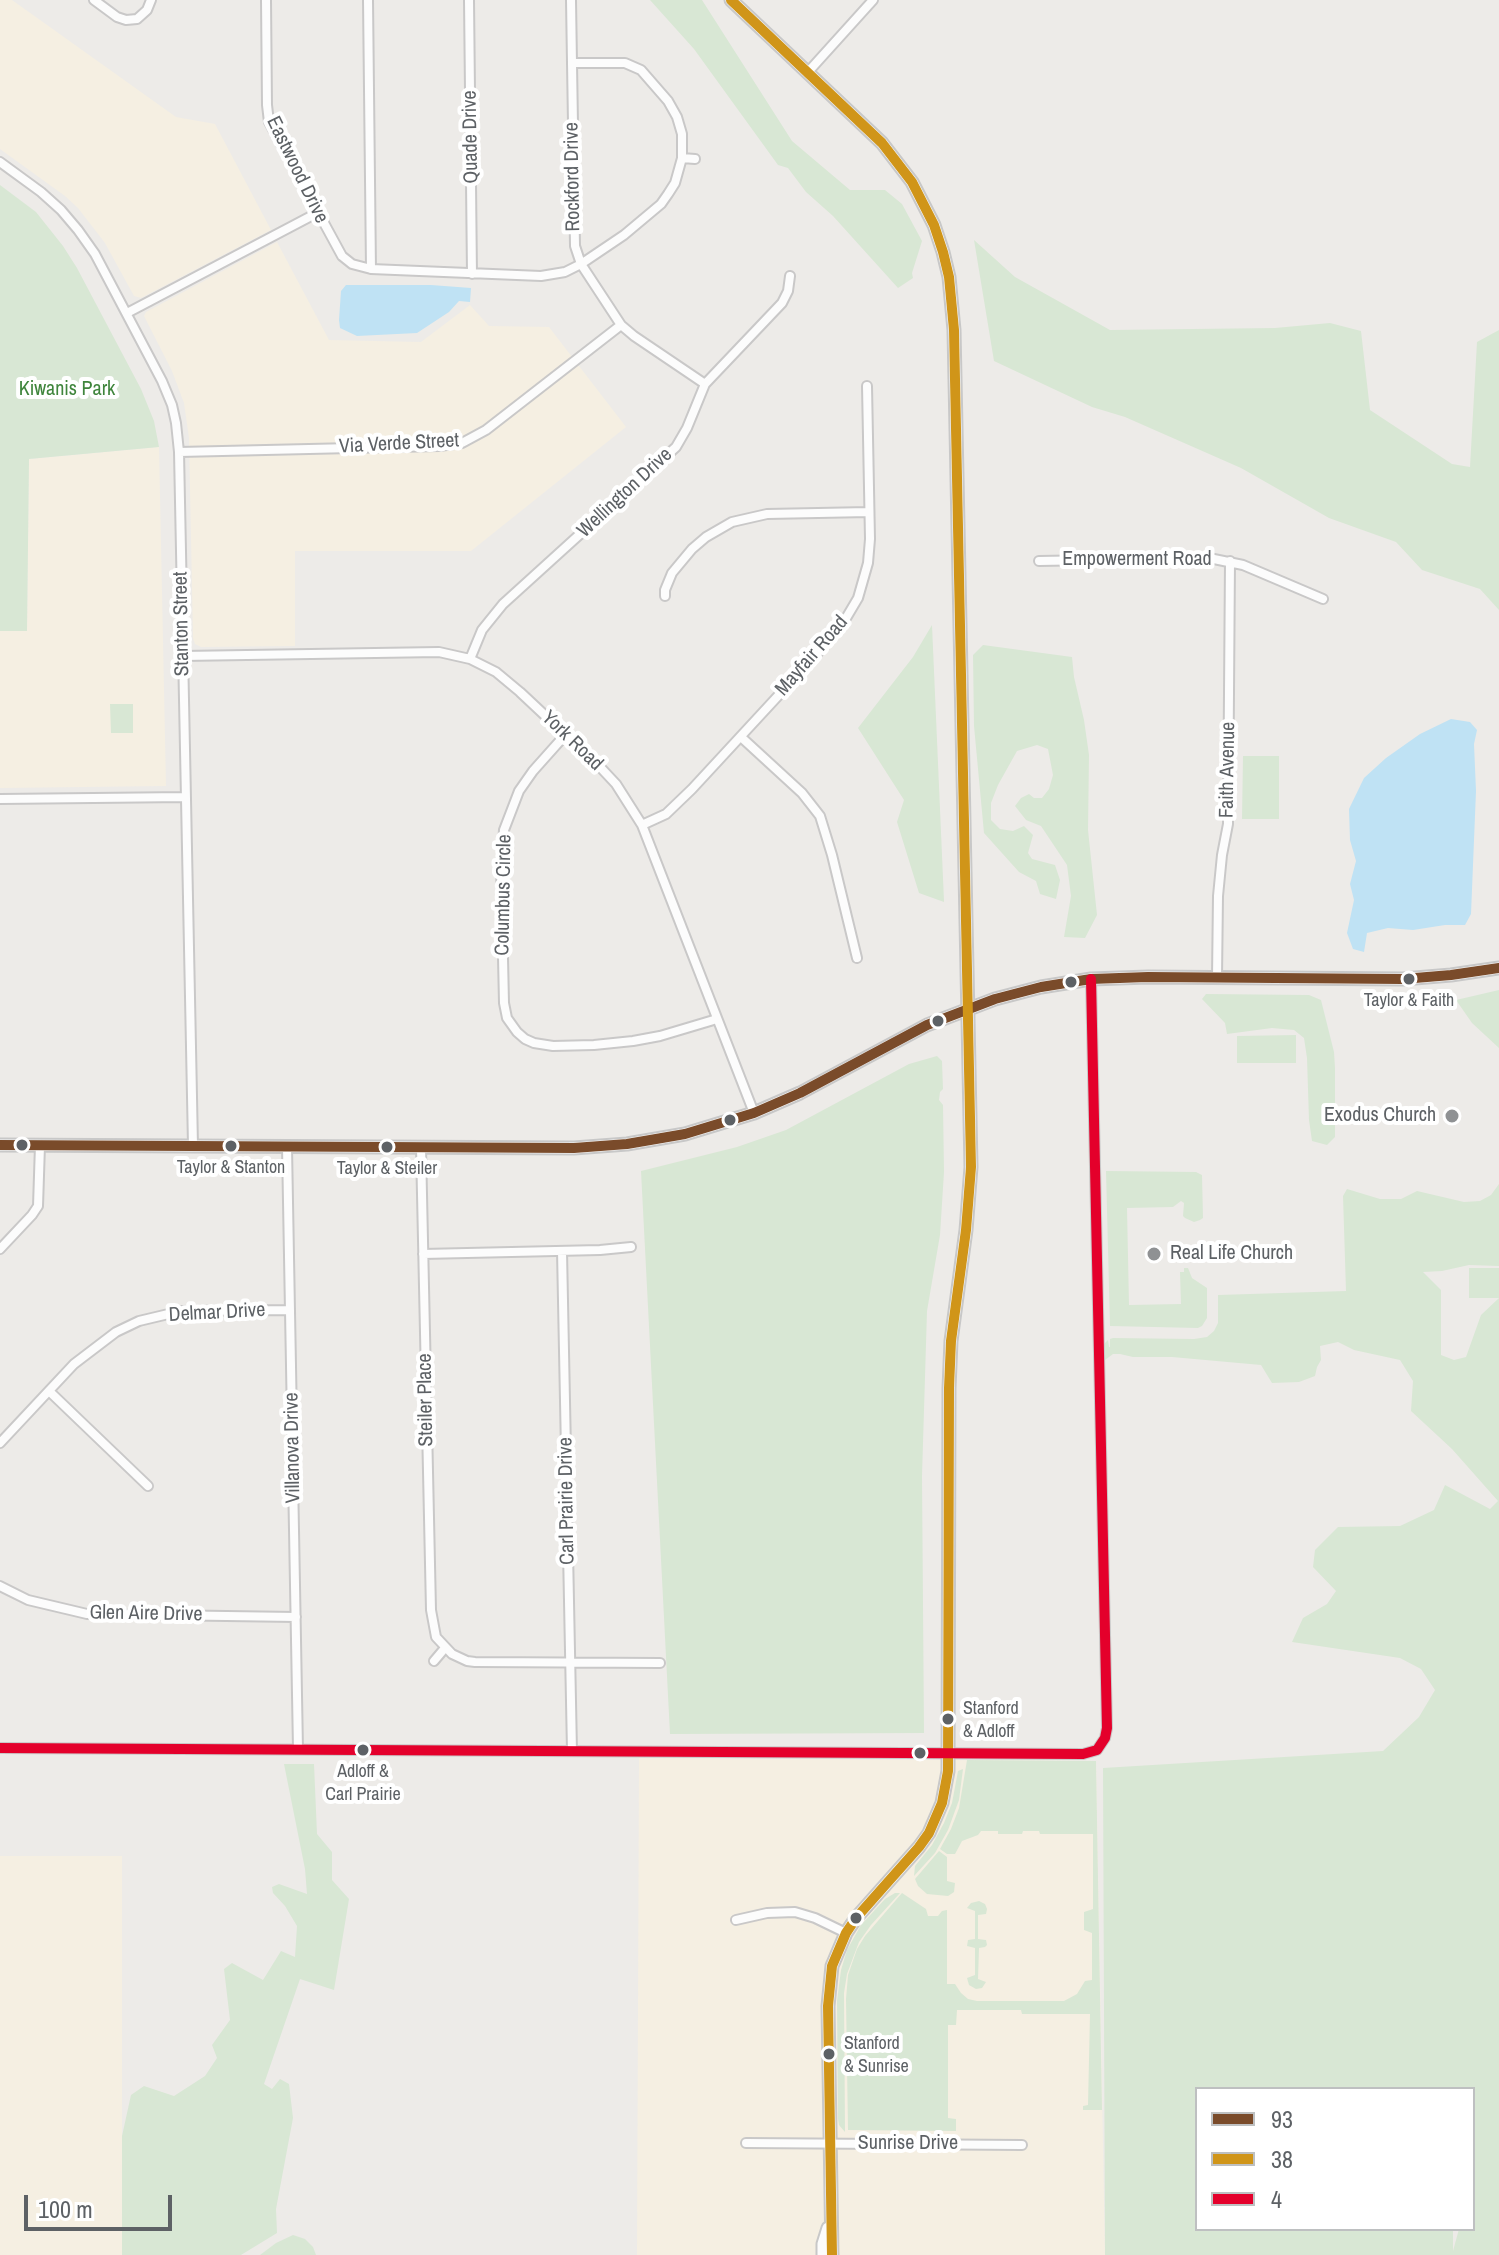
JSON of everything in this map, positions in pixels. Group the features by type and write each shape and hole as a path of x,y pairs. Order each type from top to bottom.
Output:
{"main road":[{"path":"731,0 882,143 906,173 934,225 949,277 954,330 971,1167 951,1341 949,1388 949,1752 947,1783 929,1833 846,1933 832,1966 828,1991 832,2255"},
{"path":"0,1145 574,1148 627,1144 685,1134 754,1113 800,1093 912,1032 1016,992 1091,979 1403,979 1499,968"},
{"path":"823,2255 823,2244 831,2220"}],"street":[{"path":"94,0 126,20 137,19 147,10 151,0"},
{"name":"Eastwood Drive","path":"266,0 269,122 342,256 352,264 371,269"},
{"path":"368,0 371,269 541,276 565,272 624,235 661,204 675,183 682,158 682,134 668,101 641,70 625,63 572,63"},
{"name":"Quade Drive","path":"469,0 472,274"},
{"name":"Rockford Drive","path":"571,0 575,246 581,264 621,325"},
{"path":"808,72 873,0"},
{"path":"682,158 695,159"},
{"name":"Stanton Street","path":"0,162 41,192 70,220 95,254 172,405 179,452 193,1146"},
{"path":"127,313 317,213"},
{"name":"Wellington Drive","path":"470,659 482,630 503,604 670,454 687,428 705,384 782,303 790,276"},
{"path":"621,325 705,384"},
{"name":"Via Verde Street","path":"179,452 462,443 486,430 621,325"},
{"name":"Mayfair Road","path":"642,825 666,814 678,804 826,644 852,608 863,586 868,563 867,386"},
{"path":"665,596 672,573 692,549 732,522 767,514 869,512"},
{"name":"Empowerment Road","path":"1039,561 1201,558 1230,561 1323,599"},
{"name":"Faith Avenue","path":"1217,977 1218,896 1228,824 1230,561"},
{"name":"York Road","path":"183,656 424,651 470,659 496,672 566,734 616,784 642,825 754,1113"},
{"name":"Columbus Circle","path":"566,734 533,771 507,817 501,855 505,1011 511,1025 534,1043 594,1045 660,1036 717,1019"},
{"path":"741,737 802,793 820,816 857,958"},
{"path":"0,799 186,797"},
{"path":"0,1748 1083,1754 1097,1750 1107,1728 1091,979"},
{"path":"0,1249 38,1206 40,1145"},
{"name":"Villanova Drive","path":"287,1147 298,1749"},
{"name":"Steiler Place","path":"421,1148 432,1622 436,1637 445,1648"},
{"path":"423,1254 631,1247"},
{"name":"Carl Prairie Drive","path":"562,1251 572,1751"},
{"name":"Delmar Drive","path":"0,1443 74,1364 116,1332 139,1321 181,1311 290,1310"},
{"path":"49,1391 148,1486"},
{"name":"Glen Aire Drive","path":"0,1586 28,1600 87,1614 296,1617"},
{"path":"434,1661 445,1648 460,1659 475,1662 660,1663"},
{"path":"736,1920 767,1913 795,1912 846,1933"},
{"name":"Sunrise Drive","path":"746,2143 1022,2145"}],"shaded area":[{"path":"0,0 12,0 176,117 215,124 271,230 141,298 134,296 105,243 78,208 0,149"},
{"path":"277,242 329,340 421,342 470,305 489,326 549,327 626,427 471,551 295,551 295,646 201,647 195,644 193,638 189,438 184,403 172,371 144,316 146,312"},
{"path":"159,447 166,786 0,788 0,631 27,631 29,459"},
{"path":"639,1758 1096,1761 1105,2255 637,2255"},
{"path":"0,1856 122,1856 122,2255 0,2255"}],"green space":[{"path":"650,0 702,0 792,141 850,190 885,190 902,204 922,241 913,278 898,288 833,216 806,192 788,168 778,165 694,49"},
{"name":"Kiwanis Park","path":"0,185 36,212 77,268 141,389 154,421 159,447 29,459 27,631 0,631"},
{"path":"974,240 1015,277 1110,330 1275,328 1330,323 1361,331 1370,410 1452,464 1470,467 1477,342 1499,330 1499,610 1480,589 1422,570 1396,542 1329,518 1241,468 1125,417 1092,407 994,361"},
{"path":"932,625 944,902 919,893 897,822 904,800 858,728 913,657"},
{"path":"983,645 1072,657 1089,755 1088,830 1097,915 1085,938 1064,937 1071,896 1067,865 1041,826 1026,820 1015,806 1029,794 1042,798 1049,789 1053,775 1048,749 1037,745 1017,751 991,803 991,820 1000,829 1013,831 1024,826 1033,835 1028,853 1032,859 1055,865 1060,880 1056,899 1040,894 1036,881 1019,872 984,833 974,726 973,655"},
{"path":"110,704 133,704 133,733 111,733"},
{"path":"1243,756 1279,756 1279,819 1242,819"},
{"path":"1499,990 1499,1048 1472,1023 1456,1000"},
{"path":"1206,994 1309,995 1321,1000 1335,1068 1335,1137 1327,1145 1312,1141 1304,1038 1294,1030 1272,1028 1227,1034 1225,1023 1202,999"},
{"path":"1296,1035 1296,1063 1237,1063 1237,1036"},
{"path":"937,1056 942,1061 943,1089 939,1100 943,1105 944,1172 940,1235 927,1311 922,1476 924,1733 670,1734 641,1171 737,1147 786,1130 909,1064"},
{"path":"1106,1171 1196,1172 1202,1175 1203,1218 1200,1220 1194,1222 1183,1216 1184,1203 1181,1201 1173,1207 1127,1208 1129,1305 1181,1304 1180,1272 1188,1268 1192,1278 1207,1288 1207,1318 1202,1326 1110,1326"},
{"path":"1499,1184 1499,1266 1469,1265 1423,1272 1441,1290 1441,1355 1454,1360 1466,1357 1481,1315 1499,1298 1499,2255 1105,2255 1103,1768 1383,1751 1419,1717 1435,1690 1421,1669 1400,1658 1292,1642 1303,1618 1327,1604 1336,1591 1313,1567 1315,1550 1338,1527 1400,1526 1434,1510 1445,1485 1490,1509 1498,1501 1452,1449 1411,1411 1413,1381 1400,1360 1354,1350 1338,1342 1320,1346 1321,1360 1315,1376 1299,1382 1272,1383 1261,1365 1172,1357 1113,1354 1105,1360 1102,1373 1104,1344 1108,1340 1110,1347 1110,1339 1113,1338 1207,1337 1218,1323 1218,1295 1346,1291 1343,1196 1347,1189 1380,1199 1401,1199 1417,1191 1464,1202 1480,1201 1491,1195"},
{"path":"1469,1268 1499,1268 1499,1298 1469,1298"},
{"path":"967,1760 1096,1761 1102,2110 1083,2110 1083,2106 1088,2105 1090,2014 957,2010 956,2025 948,2025 948,2118 956,2119 956,2131 848,2130 848,1975 865,1936 902,1893 926,1909 928,1916 938,1916 947,1910 947,1984 955,1984 968,1999 1064,2001 1077,1994 1085,1981 1092,1980 1092,1933 1084,1930 1084,1912 1093,1909 1093,1834 1023,1831 1022,1834 998,1834 998,1831 981,1831 962,1841 955,1854 947,1854 940,1849 959,1808"},
{"path":"284,1764 314,1764 317,1834 332,1852 332,1880 349,1899 334,1990 300,1979 264,2084 272,2089 280,2079 289,2084 293,2118 276,2209 277,2233 241,2255 122,2255 122,2136 131,2095 144,2086 174,2096 205,2076 217,2058 212,2045 230,2020 224,1969 232,1963 263,1980 281,1951 295,1957 297,1926 272,1887 279,1884 307,1894"},
{"path":"963,1769 959,1800 948,1830 935,1853 914,1876 915,1866 944,1823 952,1803 958,1771"},
{"path":"939,1851 947,1857 947,1881 955,1883 954,1892 948,1896 927,1894 915,1879"},
{"path":"900,1893 859,1942 847,1974 844,1993 845,2132 838,2119 837,2001 841,1970 847,1950 861,1925 885,1899"},
{"path":"979,1901 987,1909 986,1914 978,1915 978,1939 986,1940 987,1945 979,1948 978,1979 986,1982 982,1988 976,1989 969,1985 967,1978 975,1975 975,1948 967,1946 968,1940 975,1939 975,1911 967,1908"},
{"path":"293,2235 305,2239 316,2255 260,2255 276,2243"}],"water":[{"path":"346,285 471,288 470,302 459,301 449,312 417,333 357,336 340,328 341,291"},
{"path":"1451,719 1470,722 1477,730 1474,744 1476,791 1471,914 1465,925 1413,930 1388,928 1367,933 1364,952 1353,949 1347,933 1354,900 1350,884 1356,861 1350,840 1349,809 1364,778 1386,758 1420,734"}],"transit line":[{"name":"38","path":"731,0 882,143 912,182 934,225 943,252 949,277 954,330 971,1167 951,1341 949,1388 948,1771 942,1803 929,1833 856,1918 832,1966 828,2006 832,2255"},
{"name":"93","path":"0,1145 574,1148 627,1144 685,1134 754,1113 800,1093 927,1025 995,999 1041,987 1091,979 1148,977 1403,979 1499,968"},
{"name":"4","path":"0,1748 1083,1754 1097,1750 1107,1728 1091,979"}],"place":[{"name":"Taylor & Faith","path":"1409,979"},
{"name":"Exodus Church","path":"1452,1116"},
{"name":"Taylor & Stanton","path":"231,1146"},
{"name":"Taylor & Steiler","path":"387,1147"},
{"name":"Real Life Church","path":"1154,1254"},
{"name":"Stanford & Adloff","path":"948,1719"},
{"name":"Adloff & Carl Prairie","path":"363,1750"},
{"name":"Stanford & Sunrise","path":"829,2054"}]}
